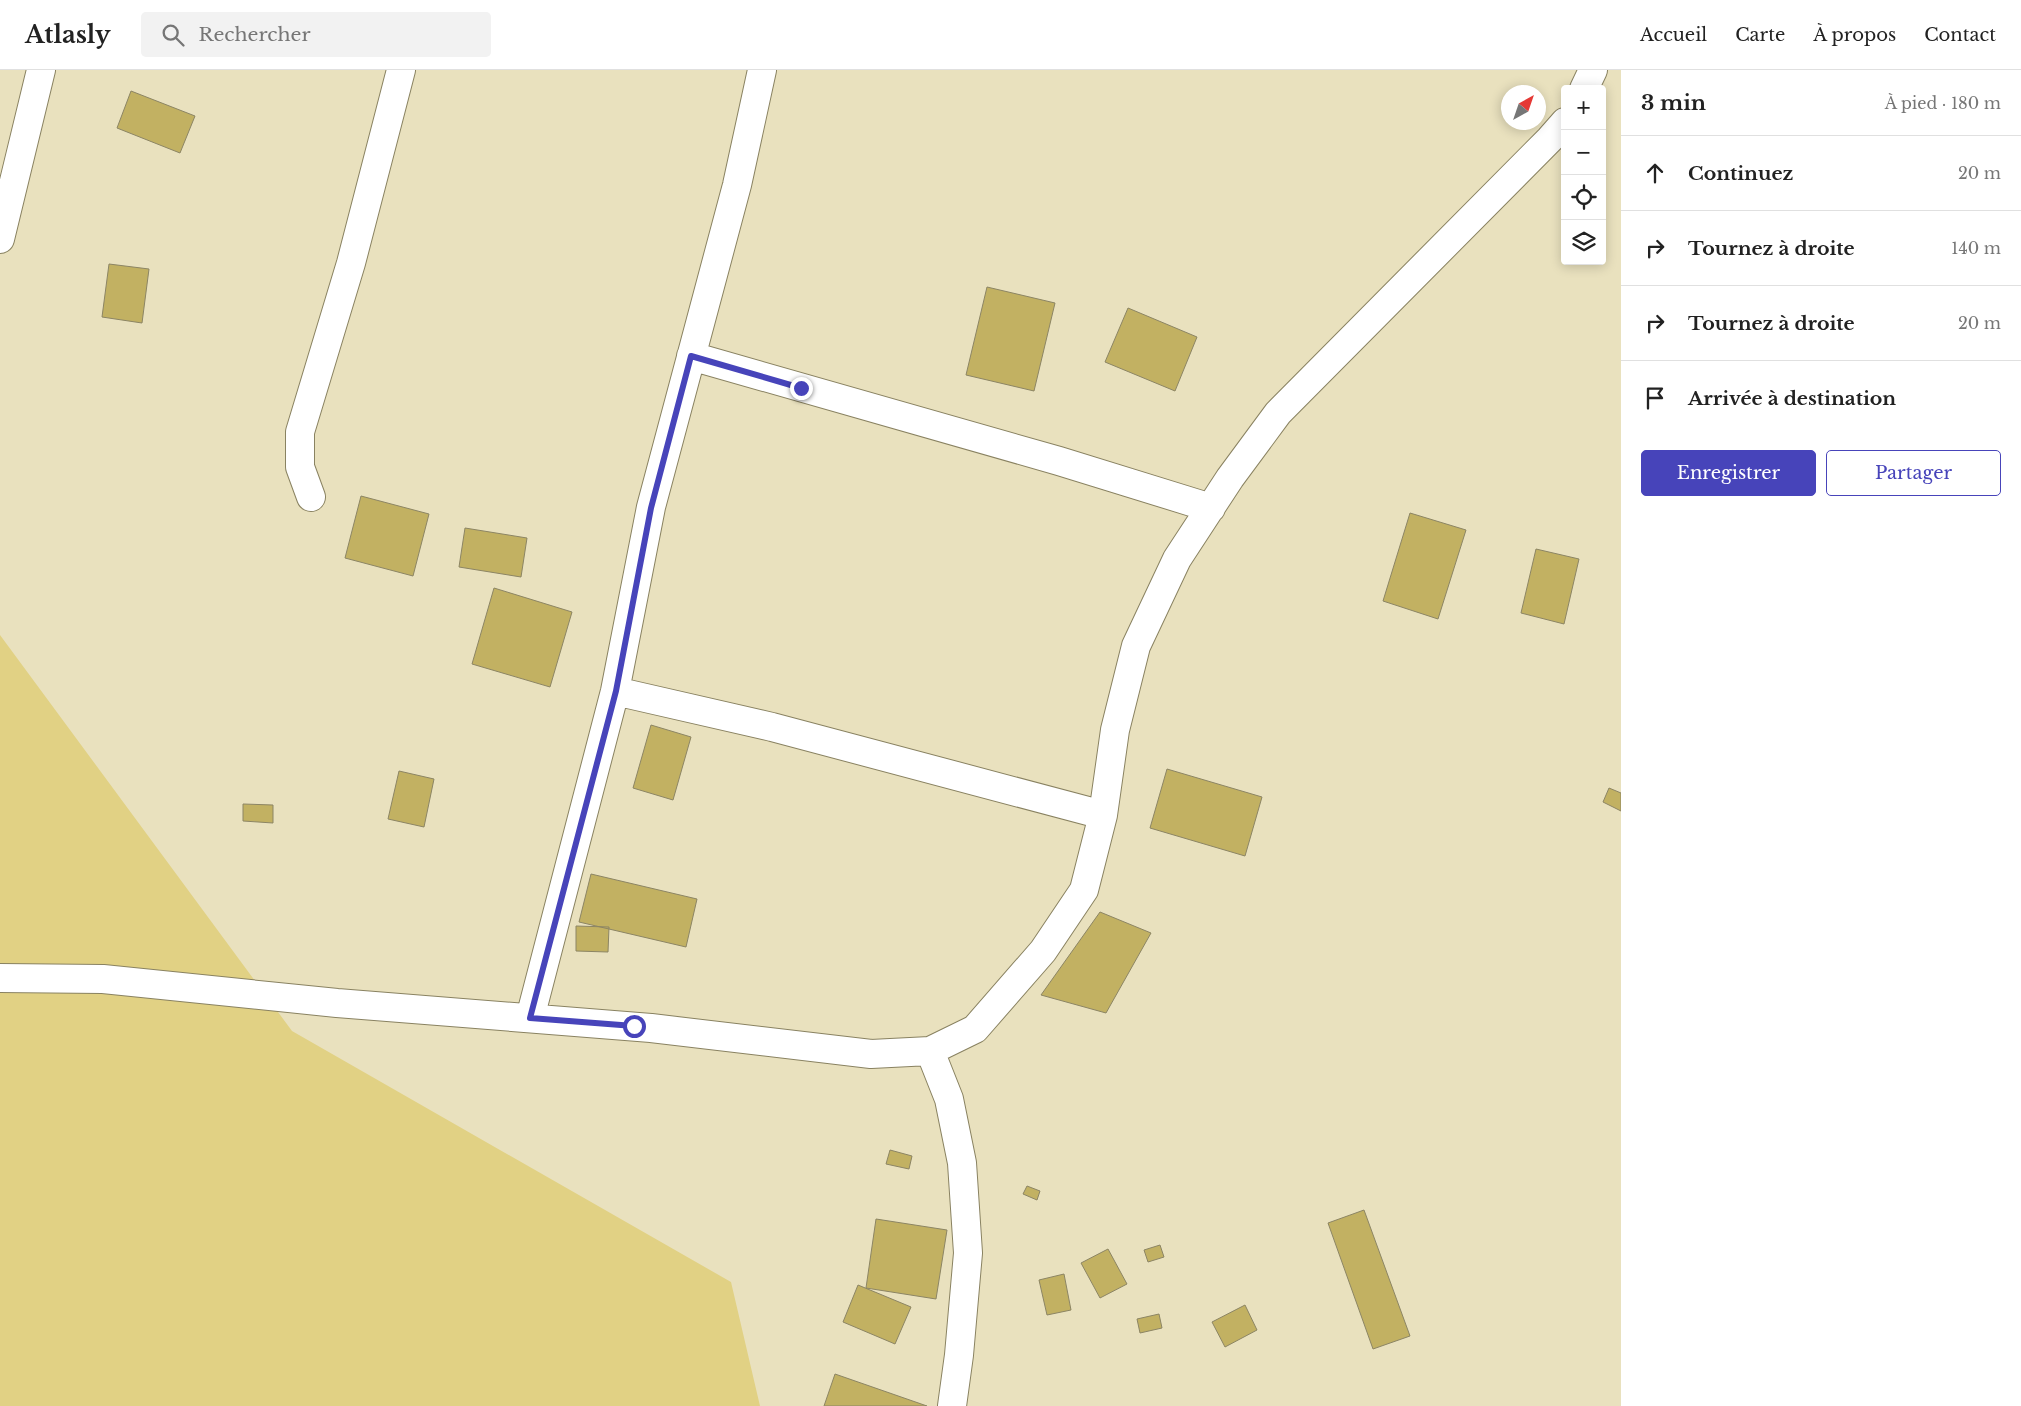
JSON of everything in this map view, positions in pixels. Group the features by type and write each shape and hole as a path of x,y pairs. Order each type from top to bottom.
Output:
{"street":[{"path":"0,239 41,70"},
{"path":"311,497 300,467 300,432 350,263 400,70"},
{"path":"530,1018 616,691 651,508 737,185 762,70"},
{"path":"1586,85 1593,70"},
{"path":"0,978 103,978 337,1003 651,1028 871,1054 930,1051 975,1029 1043,951 1084,890 1103,815 1115,730 1136,646 1177,559 1210,508 1278,413 1561,127"},
{"path":"691,356 1059,461 1210,508"},
{"path":"616,691 772,727 1103,815"},
{"path":"930,1051 949,1099 962,1163 968,1253 959,1355 952,1406"}],"shaded area":[{"path":"0,635 292,1031 731,1282 760,1406 0,1406"}],"building":[{"path":"131,91 195,116 180,153 117,128"},
{"path":"109,264 149,269 142,323 102,317"},
{"path":"987,287 1055,303 1034,391 966,375"},
{"path":"1128,308 1197,337 1175,391 1105,362"},
{"path":"361,496 429,514 413,576 345,558"},
{"path":"1410,513 1466,530 1438,619 1383,601"},
{"path":"465,528 527,538 521,577 459,567"},
{"path":"1536,549 1579,559 1564,624 1521,613"},
{"path":"494,588 572,612 550,687 472,664"},
{"path":"651,725 691,737 673,800 633,788"},
{"path":"1167,769 1262,797 1245,856 1150,828"},
{"path":"399,771 434,779 424,827 388,819"},
{"path":"1609,788 1621,793 1621,811 1603,802"},
{"path":"243,804 273,805 273,823 243,821"},
{"path":"591,874 697,899 686,947 579,922"},
{"path":"1100,912 1151,933 1106,1013 1041,995"},
{"path":"576,926 609,927 608,952 576,951"},
{"path":"890,1150 912,1156 909,1169 886,1164"},
{"path":"1027,1186 1040,1191 1037,1200 1023,1194"},
{"path":"1364,1210 1410,1336 1373,1349 1328,1223"},
{"path":"876,1219 947,1230 936,1299 866,1288"},
{"path":"1160,1245 1164,1257 1148,1262 1144,1250"},
{"path":"1108,1249 1127,1284 1100,1298 1081,1263"},
{"path":"1064,1274 1071,1310 1047,1315 1039,1280"},
{"path":"858,1285 911,1307 895,1344 843,1322"},
{"path":"1245,1305 1257,1330 1225,1347 1212,1322"},
{"path":"1159,1314 1162,1328 1140,1333 1137,1319"},
{"path":"835,1374 927,1406 824,1406"}],"route":[{"path":"634,1026 530,1018 616,691 651,508 691,356 801,388"}]}
